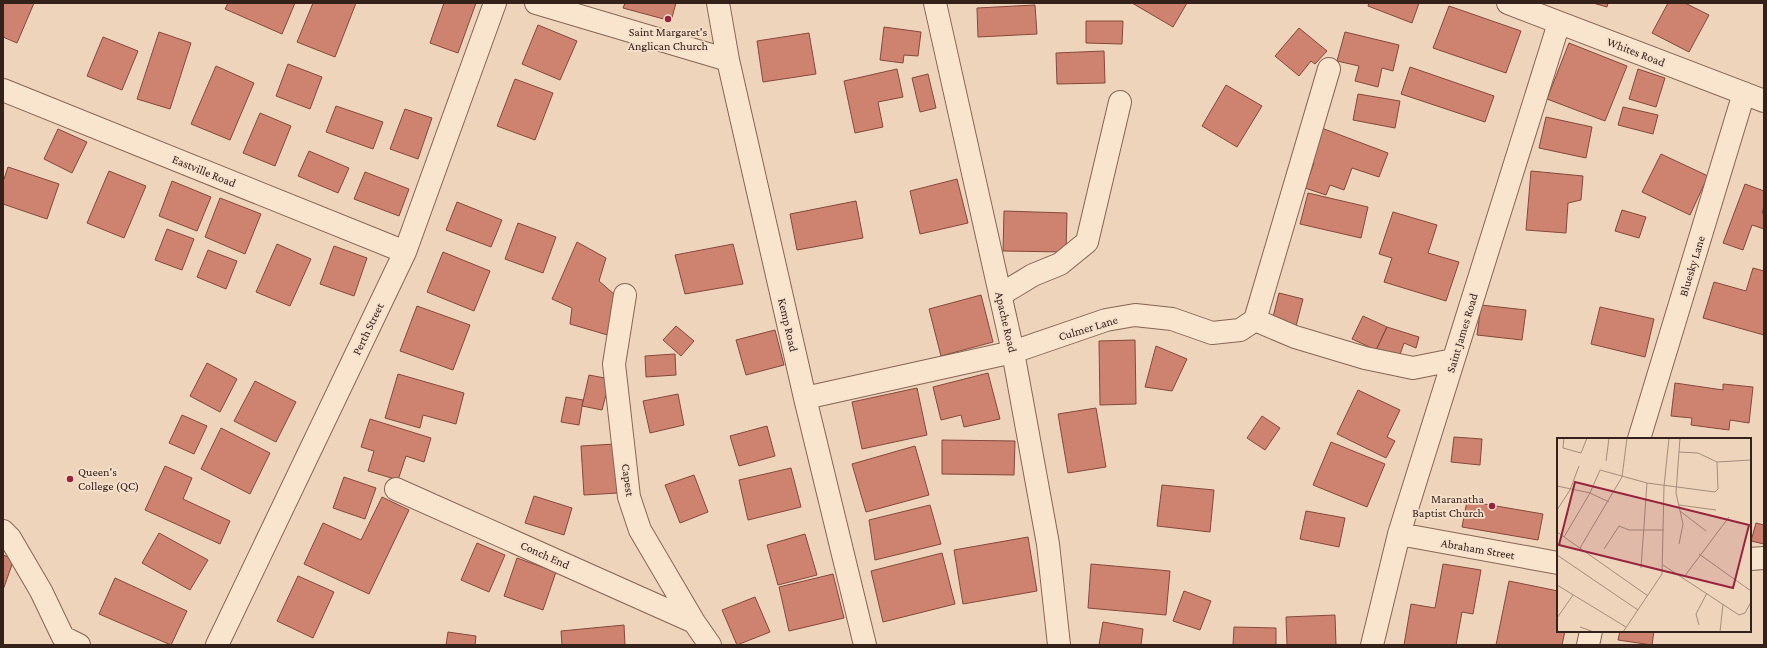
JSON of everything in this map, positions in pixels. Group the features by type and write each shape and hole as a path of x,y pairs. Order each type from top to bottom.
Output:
{"street":[{"name":"Perth Street","path":"217,645 405,252 495,3"},
{"path":"536,3 728,60"},
{"name":"Kemp Road","path":"718,3 728,60 805,398 865,645"},
{"name":"Apache Road","path":"934,3 1013,352 1048,544 1059,645"},
{"name":"Whites Road","path":"1508,3 1764,101"},
{"name":"Saint James Road","path":"1372,645 1399,534 1559,23"},
{"path":"1328,69 1255,320 1295,337 1365,358 1406,367 1413,368 1454,360"},
{"name":"Eastville Road","path":"3,90 405,252"},
{"name":"Bluesky Lane","path":"1639,438 1744,93"},
{"path":"1000,295 1033,275 1060,264 1087,242 1120,102"},
{"name":"Capest","path":"625,295 614,364 629,497 640,530 694,622 710,645"},
{"name":"Culmer Lane","path":"805,398 1013,352 1106,320 1135,315 1172,318 1212,333 1240,330 1255,320"},
{"name":"Conch End","path":"396,489 694,622"},
{"path":"3,531 10,538 41,591 63,637 79,645"},
{"name":"Abraham Street","path":"1399,534 1557,563"},
{"path":"1751,559 1764,558"},
{"path":"1588,645 1590,632"}],"building":[{"path":"3,3 34,3 17,43 3,37"},
{"path":"228,3 295,3 282,34 225,9"},
{"path":"313,3 356,3 335,57 297,42"},
{"path":"444,3 476,3 458,53 430,43"},
{"path":"625,3 676,3 671,21 623,8"},
{"path":"1132,3 1187,3 1173,27"},
{"path":"1369,3 1419,3 1412,23 1368,6"},
{"path":"1593,3 1608,3 1607,7"},
{"path":"1668,3 1685,3 1709,15 1689,52 1652,33"},
{"path":"1035,5 1037,34 978,37 977,8"},
{"path":"1449,6 1521,31 1506,73 1433,48"},
{"path":"1086,21 1123,21 1122,44 1086,43"},
{"path":"538,25 577,41 560,80 522,64"},
{"path":"884,27 921,32 918,56 904,55 903,63 880,60"},
{"path":"1299,28 1327,51 1315,64 1311,61 1299,76 1275,56"},
{"path":"159,32 191,43 170,109 137,99"},
{"path":"1345,32 1399,45 1393,71 1382,68 1378,87 1355,81 1359,66 1337,61"},
{"path":"809,33 816,74 763,82 757,41"},
{"path":"103,37 138,51 122,90 87,76"},
{"path":"1569,43 1627,66 1605,121 1547,99"},
{"path":"1104,51 1105,83 1057,84 1056,53"},
{"path":"288,64 322,77 310,109 276,96"},
{"path":"216,66 254,83 230,140 191,124"},
{"path":"1410,67 1494,96 1485,122 1401,94"},
{"path":"897,69 903,97 878,102 883,127 855,133 844,81"},
{"path":"1638,69 1665,78 1656,107 1629,99"},
{"path":"928,74 936,108 920,112 912,78"},
{"path":"515,79 553,93 535,140 497,126"},
{"path":"1226,85 1262,106 1237,147 1202,126"},
{"path":"1358,94 1400,101 1395,128 1353,120"},
{"path":"336,106 383,122 373,149 326,132"},
{"path":"1623,107 1658,115 1653,134 1618,125"},
{"path":"405,109 432,118 418,159 390,149"},
{"path":"260,113 291,126 275,166 243,153"},
{"path":"1546,117 1592,127 1586,158 1539,148"},
{"path":"1319,127 1388,153 1379,177 1352,168 1344,190 1330,185 1326,195 1305,188 1314,163 1306,160"},
{"path":"58,129 87,142 72,173 44,159"},
{"path":"309,151 349,168 338,193 298,176"},
{"path":"1661,154 1708,176 1690,215 1642,192"},
{"path":"8,167 59,184 47,219 3,204 3,182"},
{"path":"109,171 146,186 124,238 87,223"},
{"path":"1531,171 1583,176 1581,200 1568,203 1566,233 1526,230"},
{"path":"365,172 409,189 399,216 354,199"},
{"path":"957,179 968,223 920,234 910,191"},
{"path":"172,181 211,197 197,231 159,216"},
{"path":"1745,184 1764,191 1764,207 1762,213 1764,213 1764,229 1752,225 1743,250 1723,243"},
{"path":"1308,193 1368,207 1361,238 1300,224"},
{"path":"220,198 261,214 245,254 205,237"},
{"path":"856,201 863,238 797,250 790,214"},
{"path":"457,202 502,220 491,247 446,230"},
{"path":"1622,210 1646,217 1639,238 1615,231"},
{"path":"1004,211 1067,213 1066,252 1003,251"},
{"path":"1393,212 1437,225 1428,253 1459,262 1446,301 1384,282 1392,258 1379,254"},
{"path":"518,223 556,237 543,273 505,259"},
{"path":"167,229 194,239 182,270 155,260"},
{"path":"577,242 606,258 599,281 615,295 611,336 570,324 572,308 552,299"},
{"path":"277,244 311,259 290,306 256,292"},
{"path":"733,244 743,284 685,294 675,255"},
{"path":"334,246 367,258 354,296 320,284"},
{"path":"208,250 237,261 226,289 197,277"},
{"path":"443,252 490,271 474,311 427,292"},
{"path":"1753,268 1764,271 1764,335 1703,318 1714,282 1746,291"},
{"path":"1279,293 1303,299 1295,330 1271,325"},
{"path":"981,295 993,342 941,356 929,309"},
{"path":"1481,305 1526,310 1522,340 1477,335"},
{"path":"417,306 470,325 453,370 400,351"},
{"path":"1600,307 1654,319 1645,357 1591,344"},
{"path":"1363,316 1387,327 1376,350 1352,339"},
{"path":"676,326 694,341 681,356 663,340"},
{"path":"1387,327 1419,337 1416,348 1404,343 1397,363 1376,350"},
{"path":"775,330 784,365 746,375 736,340"},
{"path":"1135,340 1136,404 1100,405 1099,341"},
{"path":"1156,346 1187,359 1172,391 1145,387"},
{"path":"675,354 676,375 646,377 645,356"},
{"path":"207,363 237,379 220,412 190,396"},
{"path":"988,373 1000,419 964,427 961,415 941,420 933,387"},
{"path":"398,374 464,393 456,424 423,415 420,428 385,418"},
{"path":"589,375 610,379 602,410 582,406"},
{"path":"255,381 296,402 276,442 234,421"},
{"path":"1675,383 1723,390 1723,384 1753,387 1749,423 1730,420 1729,430 1691,425 1692,418 1671,416"},
{"path":"917,388 927,435 862,449 852,402"},
{"path":"1358,390 1400,410 1387,437 1395,441 1386,458 1337,434"},
{"path":"678,394 684,425 650,433 643,401"},
{"path":"566,397 583,400 579,425 561,422"},
{"path":"1096,408 1106,467 1068,473 1058,414"},
{"path":"182,415 207,426 194,454 169,443"},
{"path":"1262,416 1280,428 1265,450 1247,438"},
{"path":"370,419 431,438 424,462 406,456 398,480 368,471 374,451 361,447"},
{"path":"767,426 775,456 739,466 730,436"},
{"path":"221,428 270,453 250,494 201,469"},
{"path":"1454,437 1482,439 1480,465 1451,462"},
{"path":"942,440 1015,441 1014,475 942,474"},
{"path":"1331,442 1385,464 1367,507 1313,485"},
{"path":"615,444 618,493 584,495 581,446"},
{"path":"915,446 929,495 866,512 852,464"},
{"path":"165,466 192,478 183,499 230,521 220,544 145,510"},
{"path":"791,468 801,507 748,520 739,480"},
{"path":"694,475 708,512 680,523 665,485"},
{"path":"344,477 376,488 365,519 333,508"},
{"path":"1162,485 1214,490 1210,532 1157,526"},
{"path":"534,496 572,508 564,535 525,523"},
{"path":"382,497 409,510 369,594 304,564 323,523 361,540"},
{"path":"1467,501 1543,514 1538,540 1462,527"},
{"path":"930,505 941,544 875,560 869,520"},
{"path":"1306,511 1345,518 1339,547 1300,539"},
{"path":"1756,523 1764,525 1764,544 1751,541"},
{"path":"159,533 208,560 190,590 142,563"},
{"path":"805,534 817,575 778,585 767,545"},
{"path":"1028,537 1037,591 963,604 954,550"},
{"path":"477,543 505,555 489,592 461,580"},
{"path":"942,553 955,604 883,622 871,571"},
{"path":"3,555 14,559 3,590"},
{"path":"517,558 556,572 543,610 504,596"},
{"path":"1091,564 1170,571 1166,615 1088,608"},
{"path":"1443,564 1481,570 1473,614 1462,612 1456,645 1404,645 1411,604 1435,608"},
{"path":"833,574 844,618 789,631 779,587"},
{"path":"298,576 334,592 313,638 277,621"},
{"path":"115,578 187,611 171,645 99,614"},
{"path":"1509,581 1557,591 1557,632 1565,632 1562,645 1496,645"},
{"path":"1184,591 1211,601 1200,630 1173,621"},
{"path":"755,597 770,632 737,645 722,610"},
{"path":"1335,615 1336,645 1287,645 1286,617"},
{"path":"1103,622 1143,629 1141,645 1099,645"},
{"path":"624,625 625,645 562,645 561,631"},
{"path":"1234,627 1276,628 1276,645 1233,645"},
{"path":"448,632 476,636 475,645 446,645"},
{"path":"1620,632 1654,632 1652,645 1618,640"}],"place":[{"name":"Saint Margaret's Anglican Church","path":"668,19"},
{"name":"Queen's College (QC)","path":"70,479"},
{"name":"Maranatha Baptist Church","path":"1492,506"}]}
